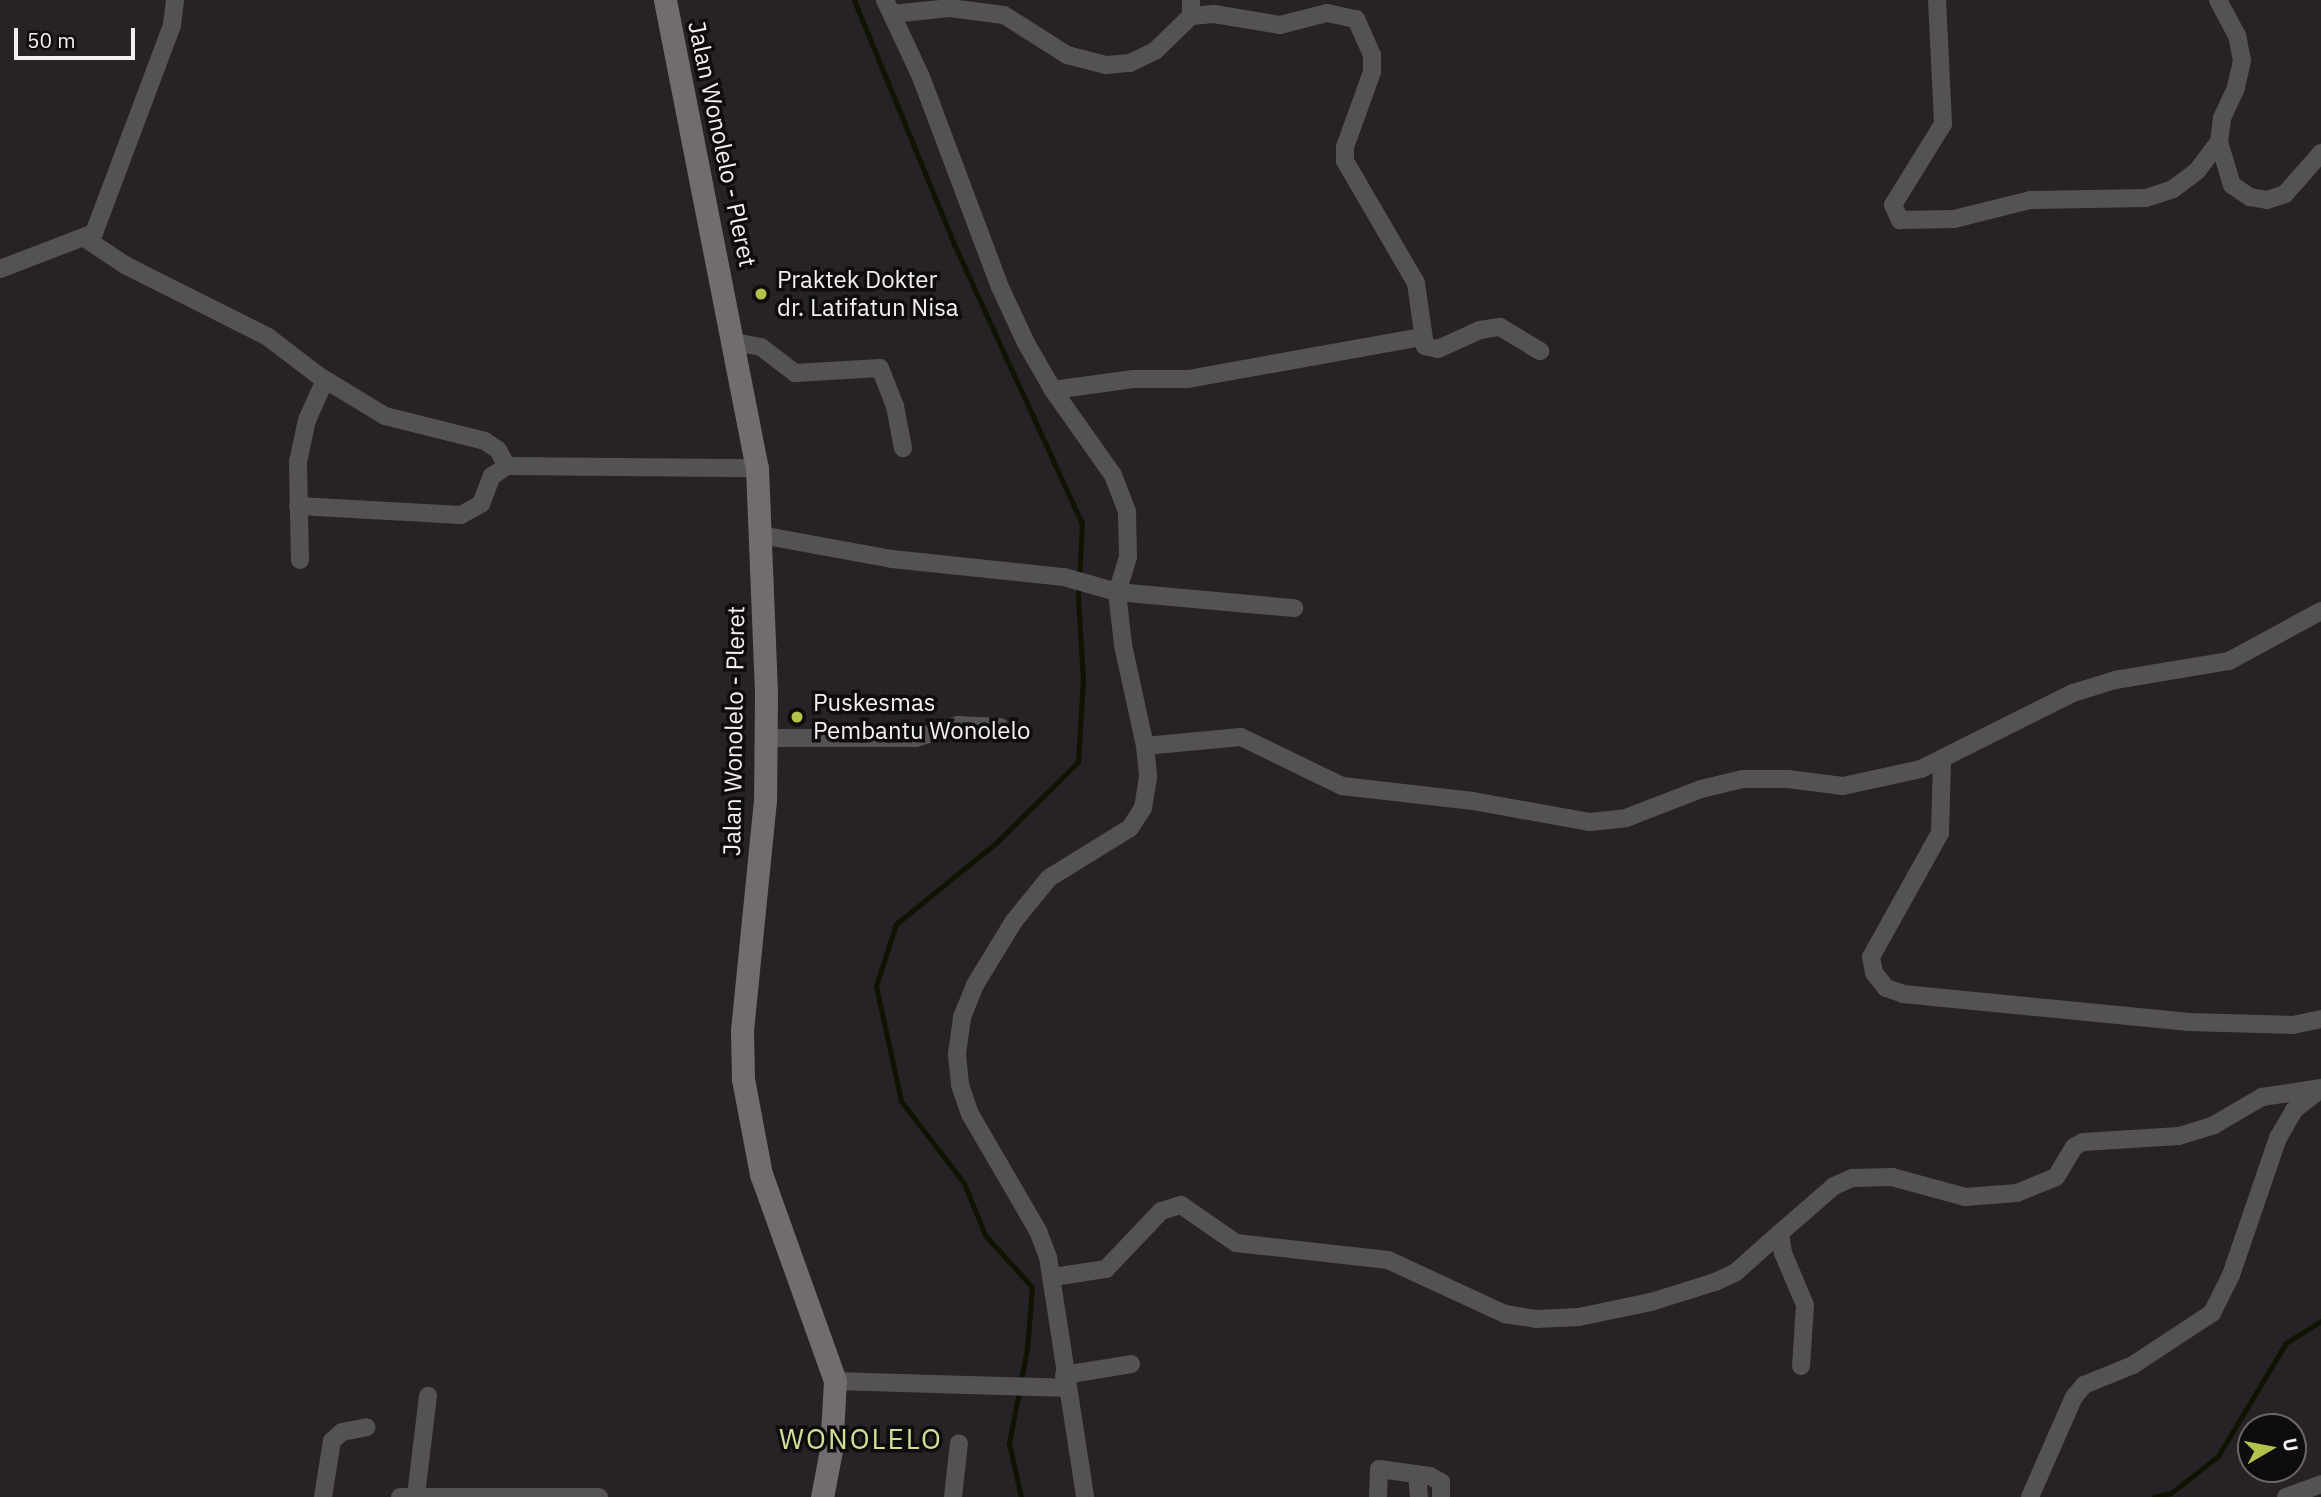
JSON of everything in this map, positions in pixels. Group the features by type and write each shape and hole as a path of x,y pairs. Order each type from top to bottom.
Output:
{"main road":[{"name":"Jalan Wonolelo - Pleret","path":"665,0 735,342 757,468 766,738 765,800 743,1031 743,1079 750,1127 780,1237 819,1327 835,1381 831,1450 822,1497"}],"street":[{"path":"0,269 86,239 98,224 172,25 175,0"},
{"path":"1937,0 1943,124 1893,205 1900,220 1954,219 2030,200 2146,198 2173,189 2197,171 2219,142"},
{"path":"2218,0 2237,35 2242,61 2236,88 2221,118 2219,142 2232,185 2250,197 2267,200 2285,194 2302,180 2321,153"},
{"path":"1085,1497 1065,1381 1053,1277 1038,1231 963,1094 957,1055 962,1018 975,985 1014,921 1049,878 1130,828 1143,808 1148,777 1122,645 1117,592 1128,557 1127,513 1113,475 1053,390 1000,287 921,77 888,7 950,8 1004,15 1067,55 1106,65 1130,63 1155,51 1191,8 1280,25 1327,13 1356,19 1371,55 1372,72 1345,147 1345,161 1416,283 1425,346 1438,349 1480,330 1500,327 1540,351"},
{"path":"86,239 125,265 268,337 325,380 385,416 485,441 498,450 508,466"},
{"path":"1053,390 1133,379 1188,379 1422,337"},
{"path":"735,342 761,347 795,373 880,369 895,406 904,448"},
{"path":"300,560 298,462 307,420 325,380"},
{"path":"298,506 461,515 481,505 492,476 508,466 757,468"},
{"path":"761,535 904,561 1065,577 1117,592 1294,608"},
{"path":"1144,746 1241,737 1342,786 1473,801 1590,822 1626,818 1701,789 1743,779 1788,779 1843,786 1885,779 1942,761 2073,693 2115,680 2229,661 2321,611"},
{"path":"766,738 916,738 958,725 1000,727"},
{"path":"1942,761 1943,825 1871,957 1874,974 1886,988 1903,994 2188,1022 2293,1025 2321,1019"},
{"path":"1053,1277 1106,1269 1161,1211 1181,1205 1236,1244 1388,1260 1505,1314 1568,1318 1651,1302 1715,1282 1736,1272 1834,1185 1852,1178 1892,1177 1965,1197 2017,1193 2056,1177 2074,1147 2083,1142 2179,1136 2214,1125 2262,1097 2321,1089"},
{"path":"2030,1497 2074,1397 2084,1385 2133,1365 2212,1313 2231,1275 2278,1138 2294,1110 2321,1089"},
{"path":"1780,1233 1783,1253 1805,1305 1801,1366"},
{"path":"835,1381 1027,1385 1065,1381 1131,1364"},
{"path":"428,1396 408,1496 599,1497"},
{"path":"323,1497 332,1441 342,1432 367,1427"},
{"path":"953,1497 959,1443"},
{"path":"1378,1497 1380,1469 1417,1474 1441,1482 1441,1497"},
{"path":"1417,1474 1419,1497"},
{"path":"2286,1497 2321,1484"}],"waterway":[{"path":"854,0 954,244 1082,523 1078,599 1083,678 1078,762 997,842 896,924 876,986 901,1101 964,1183 985,1235 1032,1287 1027,1349 1009,1443 1021,1497"},
{"path":"2154,1497 2171,1493 2218,1456 2286,1343 2321,1321"}],"place":[{"name":"Praktek Dokter dr. Latifatun Nisa","path":"761,294"},
{"name":"Puskesmas Pembantu Wonolelo","path":"797,717"}],"district":[{"name":"WONOLELO","path":"861,1439"}]}
